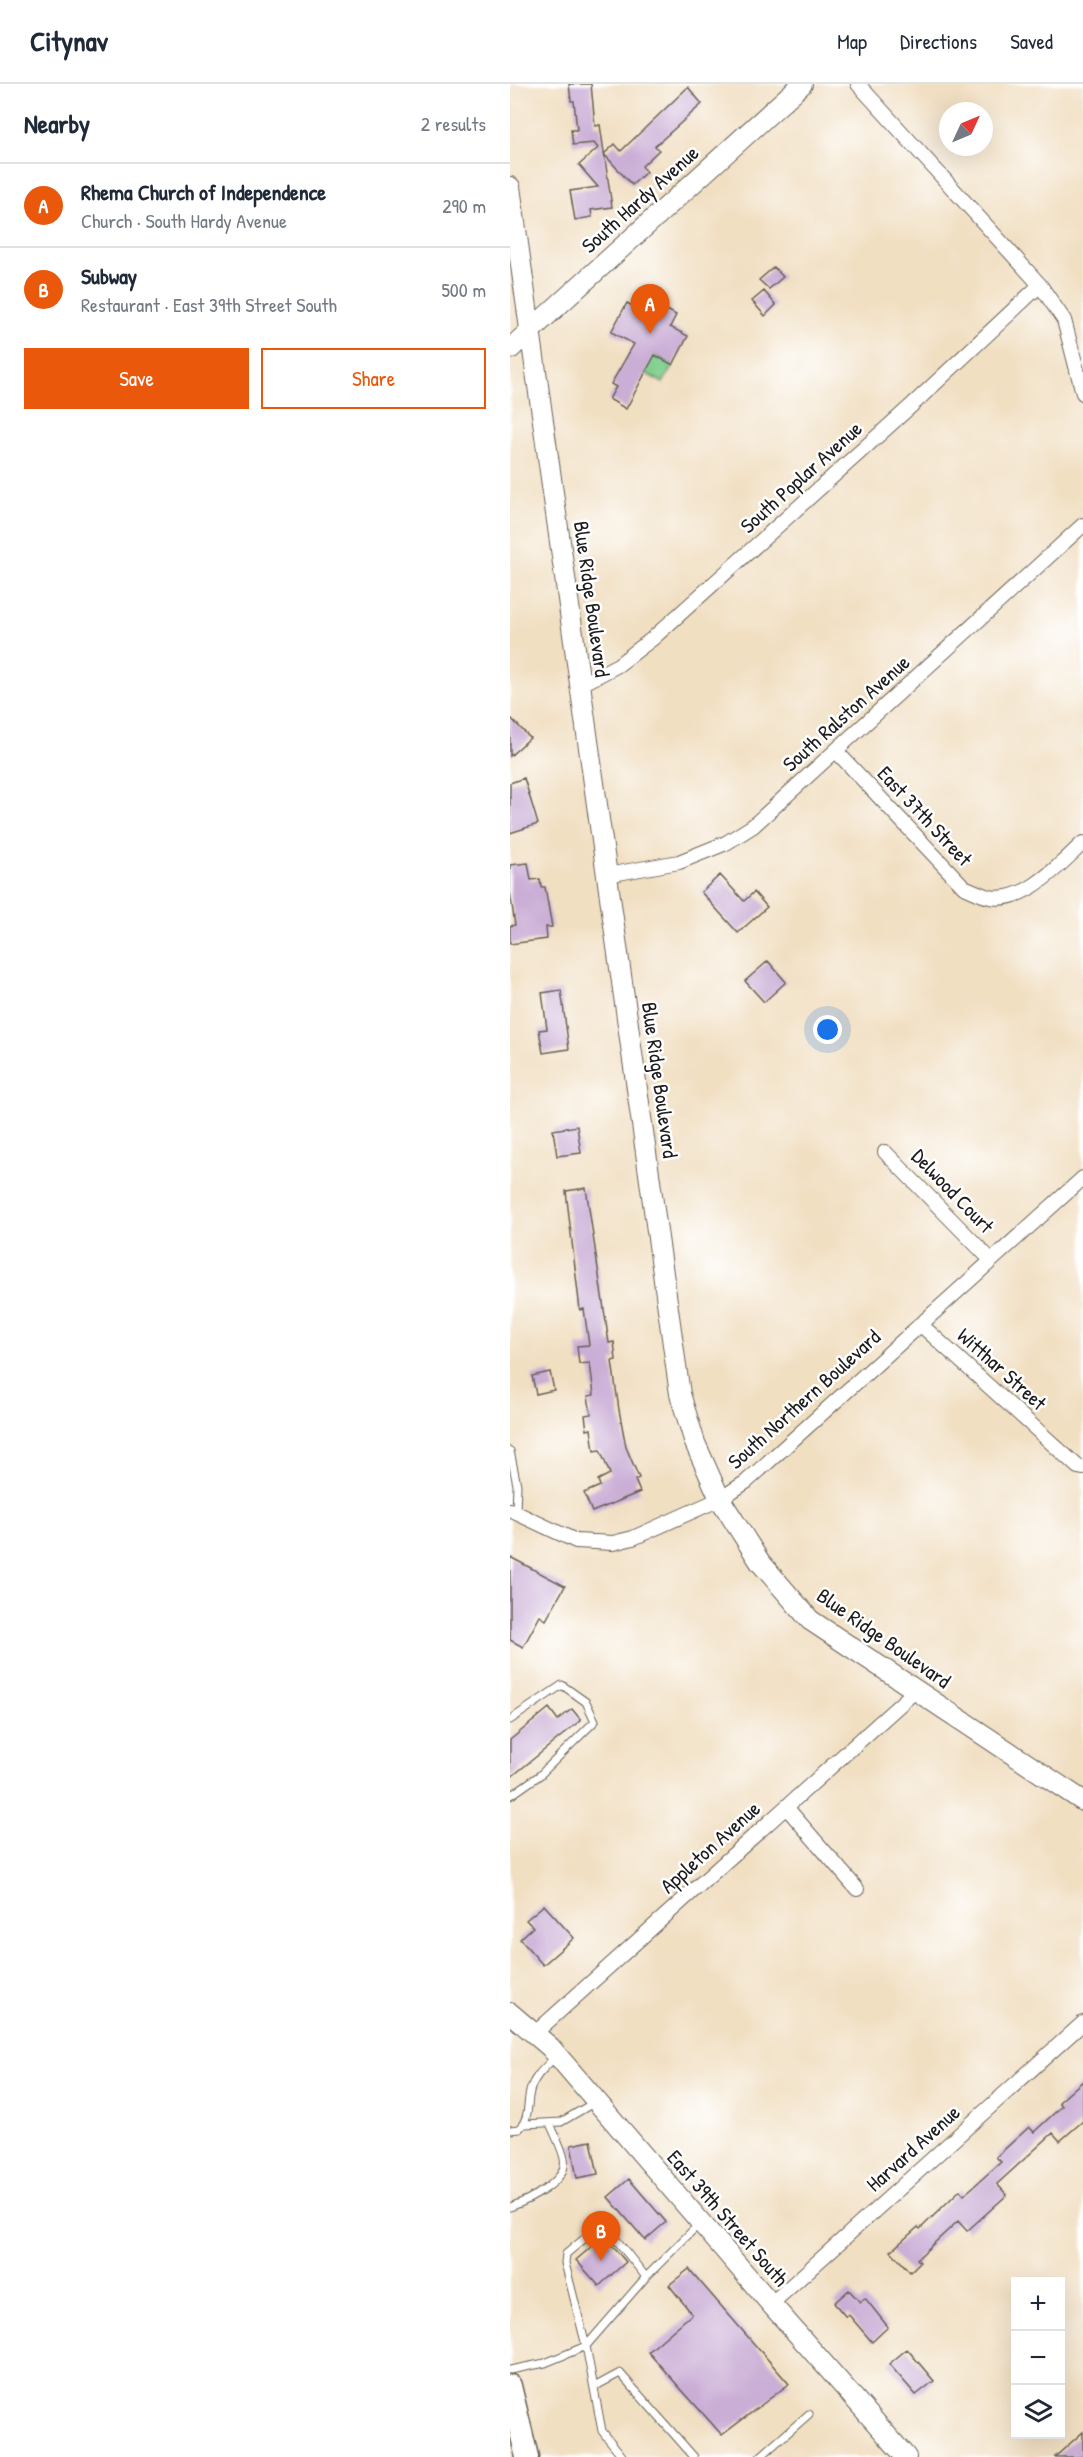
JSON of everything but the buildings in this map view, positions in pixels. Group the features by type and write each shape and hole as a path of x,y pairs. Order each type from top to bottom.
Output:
{"main road":[{"path":"510,2386 526,2457"}],"street":[{"name":"South Hardy Avenue","path":"510,349 802,84"},
{"path":"858,84 1040,285 1064,320 1081,371 1083,393"},
{"name":"Blue Ridge Boulevard","path":"510,187 680,1394 695,1443 720,1499 760,1562 810,1620 1083,1801"},
{"name":"South Poplar Avenue","path":"580,685 618,665 652,639 911,406 1040,285"},
{"name":"South Ralston Avenue","path":"607,875 679,862 726,843 753,826 1083,525"},
{"name":"East 37th Street","path":"836,751 964,887 992,897 1022,893 1041,881 1083,843"},
{"name":"Delwood Court","path":"885,1152 991,1260"},
{"name":"South Northern Boulevard","path":"513,1511 576,1541 613,1543 633,1538 720,1499 746,1482 1083,1178"},
{"name":"Witthar Street","path":"920,1324 1078,1467 1083,1468"},
{"name":"Appleton Avenue","path":"534,2034 915,1691"},
{"path":"786,1807 857,1889"},
{"name":"East 39th Street South","path":"510,2013 557,2055 700,2223 906,2457"},
{"name":"Harvard Avenue","path":"771,2304 1083,2024"}],"lane":[{"path":"510,1451 517,1485 513,1511"},
{"path":"510,1720 562,1685 586,1702 595,1721 540,1775 510,1796"},
{"path":"525,2124 535,2078 557,2055"},
{"path":"510,2130 519,2129 525,2124 561,2122 596,2101"},
{"path":"510,2207 532,2199 559,2177 564,2170 564,2159 550,2123"},
{"path":"623,2457 602,2431 586,2346 565,2263 566,2254 603,2223 646,2277"},
{"path":"510,2370 545,2363 586,2346 646,2277 700,2223"},
{"path":"594,2387 620,2373 694,2457"},
{"path":"760,2457 809,2414"}],"green space":[{"path":"637,345 673,365 663,383 638,369"}],"place":[{"name":"Rhema Church of Independence","path":"650,334"},
{"name":"Subway","path":"601,2261"}]}
